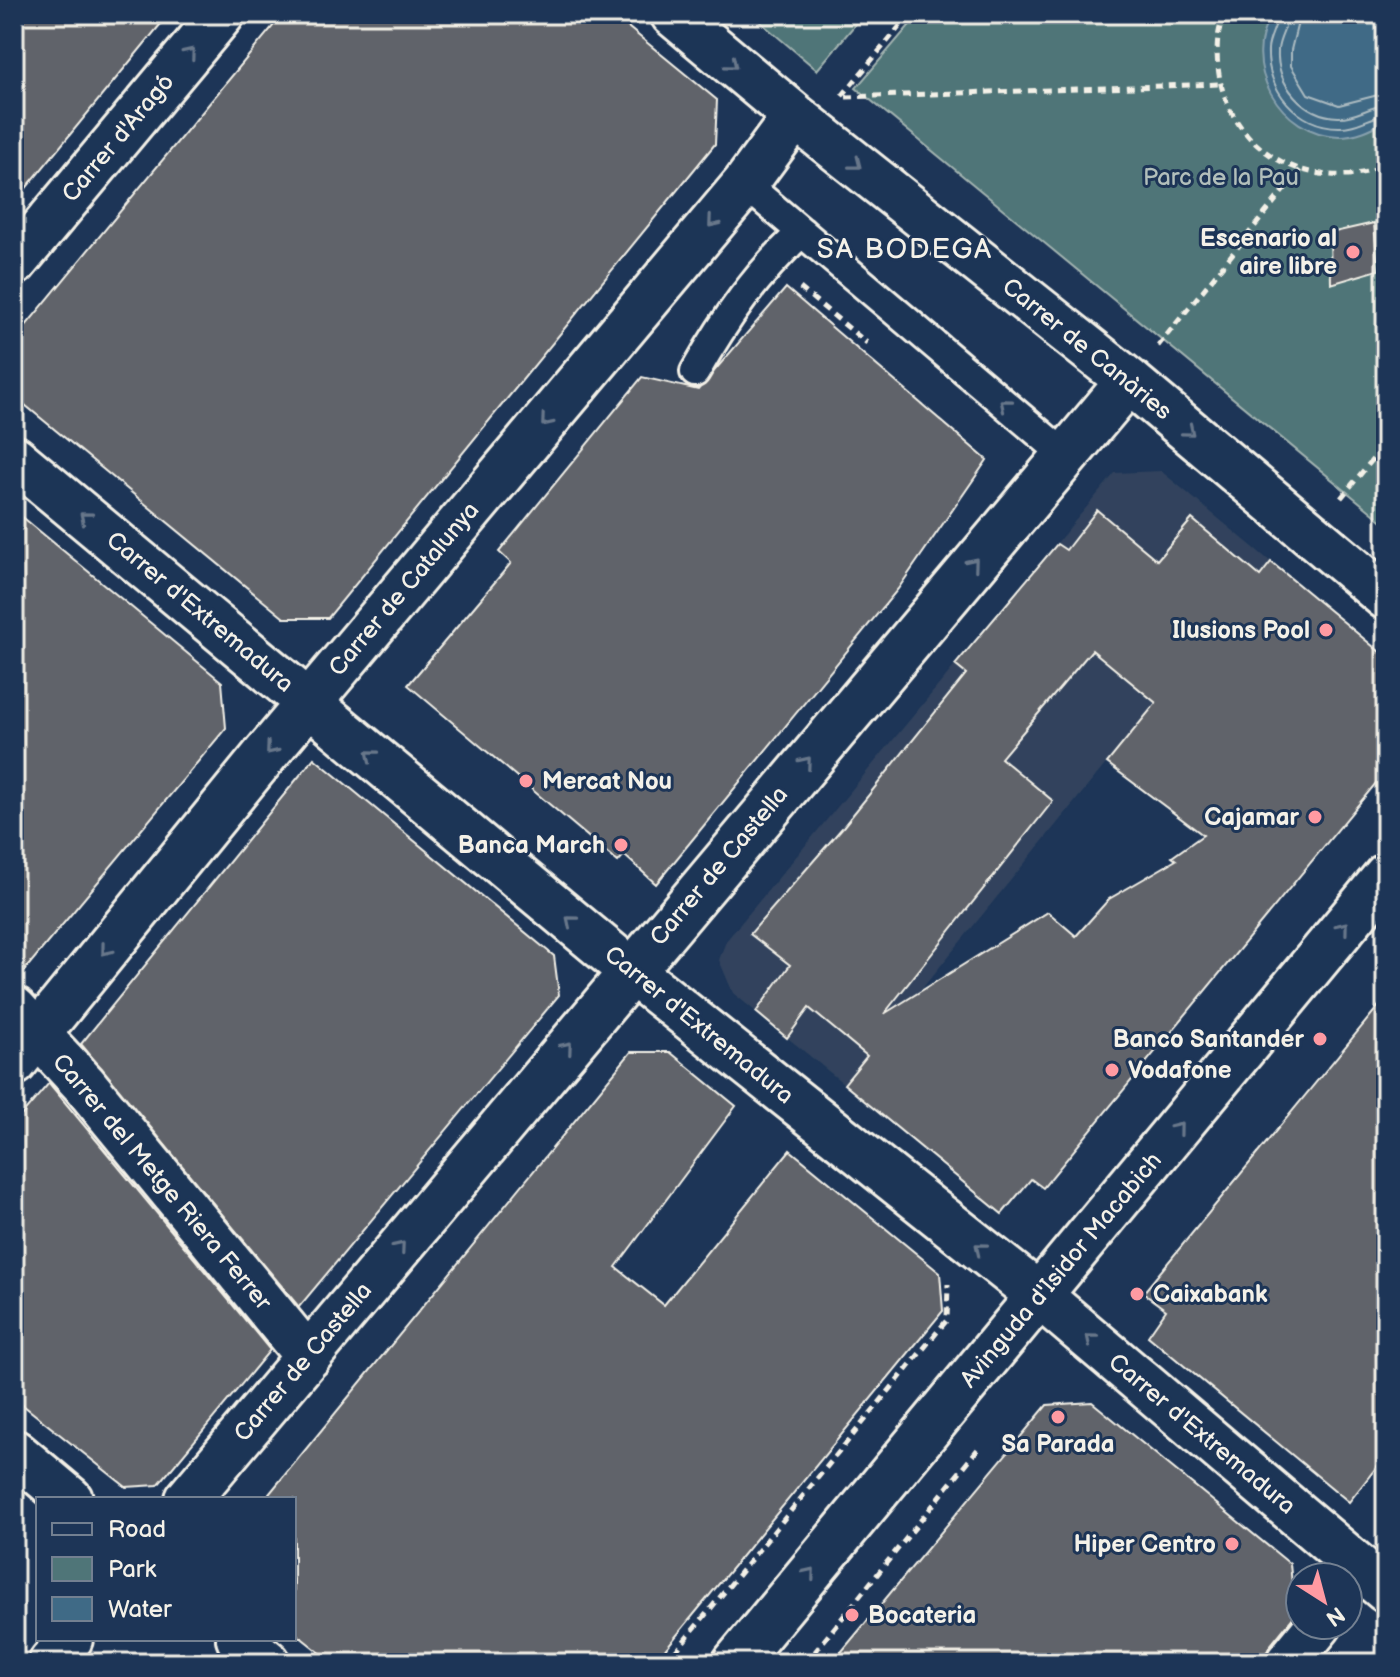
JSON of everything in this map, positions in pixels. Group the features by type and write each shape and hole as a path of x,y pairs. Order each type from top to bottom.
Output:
{"street":[{"name":"Carrer d'Aragó","path":"14,263 222,14"},
{"name":"Carrer de Canàries","path":"673,14 804,123 1129,381 1386,597"},
{"name":"Carrer de Catalunya","path":"22,1036 309,703 745,184 804,123"},
{"name":"Carrer de Castella","path":"190,1497 1129,381"},
{"name":"Carrer d'Extremadura","path":"14,458 631,971 1041,1297 1371,1574"},
{"name":"Avinguda d'Isidor Macabich","path":"735,1663 1041,1297 1386,876"},
{"name":"Carrer del Metge Riera Ferrer","path":"22,1036 84,1084 308,1357"},
{"path":"14,1452 68,1497"},
{"path":"51,1663 68,1641"},
{"path":"241,1641 268,1663"},
{"path":"1288,1663 1306,1641"}],"lane":[{"path":"745,184 1065,455"},
{"path":"695,372 722,324 768,263 802,232"}],"path":[{"path":"1225,14 1216,61 1225,102 1247,137 1280,163 1320,177 1361,175 1386,166"},
{"path":"804,123 840,97 1221,84"},
{"path":"1129,381 1301,170"},
{"path":"1377,170 1386,215"},
{"path":"1311,534 1386,443"},
{"path":"666,1663 947,1320 949,1275"},
{"path":"806,1663 981,1444"}],"shaded area":[{"path":"1161,471 1271,562 844,1084 733,993 719,960 726,941 1115,473"}],"green space":[{"path":"751,14 864,14 817,70"},
{"name":"Parc de la Pau","path":"919,14 1386,14 1386,524 856,88"}],"water":[{"path":"1272,14 1386,14 1386,121 1358,133 1339,136 1318,133 1299,124 1283,110 1263,74 1260,54 1263,34"}],"building":[{"path":"14,14 169,14 14,203"},
{"path":"283,14 612,14 717,100 715,144 328,618 284,618 14,396 14,340"},
{"name":"Escenario al aire libre","path":"1374,223 1378,270 1331,284 1330,233"},
{"name":"Mercat Nou","path":"786,288 987,460 898,589 656,884 624,855 618,862 408,685 511,563 499,552 642,377 698,390"},
{"path":"14,510 222,682 226,728 14,983"},
{"path":"1097,510 1157,560 1192,519 1260,576 1271,562 1386,657 1386,771 1043,1188 1031,1179 1002,1214 844,1084 867,1056 809,1008 787,1038 756,1012 790,965 750,934 843,827 966,674 955,665 1057,544 1066,550","holes":["1092,650 1156,703 1107,763 1203,835 1172,857 1176,860 1109,899 1076,936 1048,912 884,1014 1053,801 1001,758"]},
{"path":"314,758 554,956 559,995 299,1307 81,1044"},
{"path":"1386,997 1386,1455 1349,1502 1148,1336 1166,1310 1143,1293"},
{"path":"631,1052 670,1052 736,1106 616,1267 664,1305 790,1150 940,1273 943,1311 654,1663 333,1663 296,1634 296,1497 267,1497"},
{"path":"49,1083 270,1350 158,1485 126,1487 14,1398 14,1124"},
{"path":"1092,1402 1286,1561 1284,1629 1269,1647 1264,1663 832,1663 1047,1405"}],"place":[{"name":"Escenario al aire libre","path":"1353,252"},
{"name":"Ilusions Pool","path":"1326,630"},
{"name":"Mercat Nou","path":"526,781"},
{"name":"Cajamar","path":"1315,817"},
{"name":"Banca March","path":"621,845"},
{"name":"Banco Santander","path":"1320,1039"},
{"name":"Vodafone","path":"1112,1070"},
{"name":"Caixabank","path":"1137,1294"},
{"name":"Sa Parada","path":"1058,1417"},
{"name":"Hiper Centro","path":"1232,1544"},
{"name":"Bocateria","path":"852,1615"}],"district":[{"name":"SA BODEGA","path":"905,249"}]}
